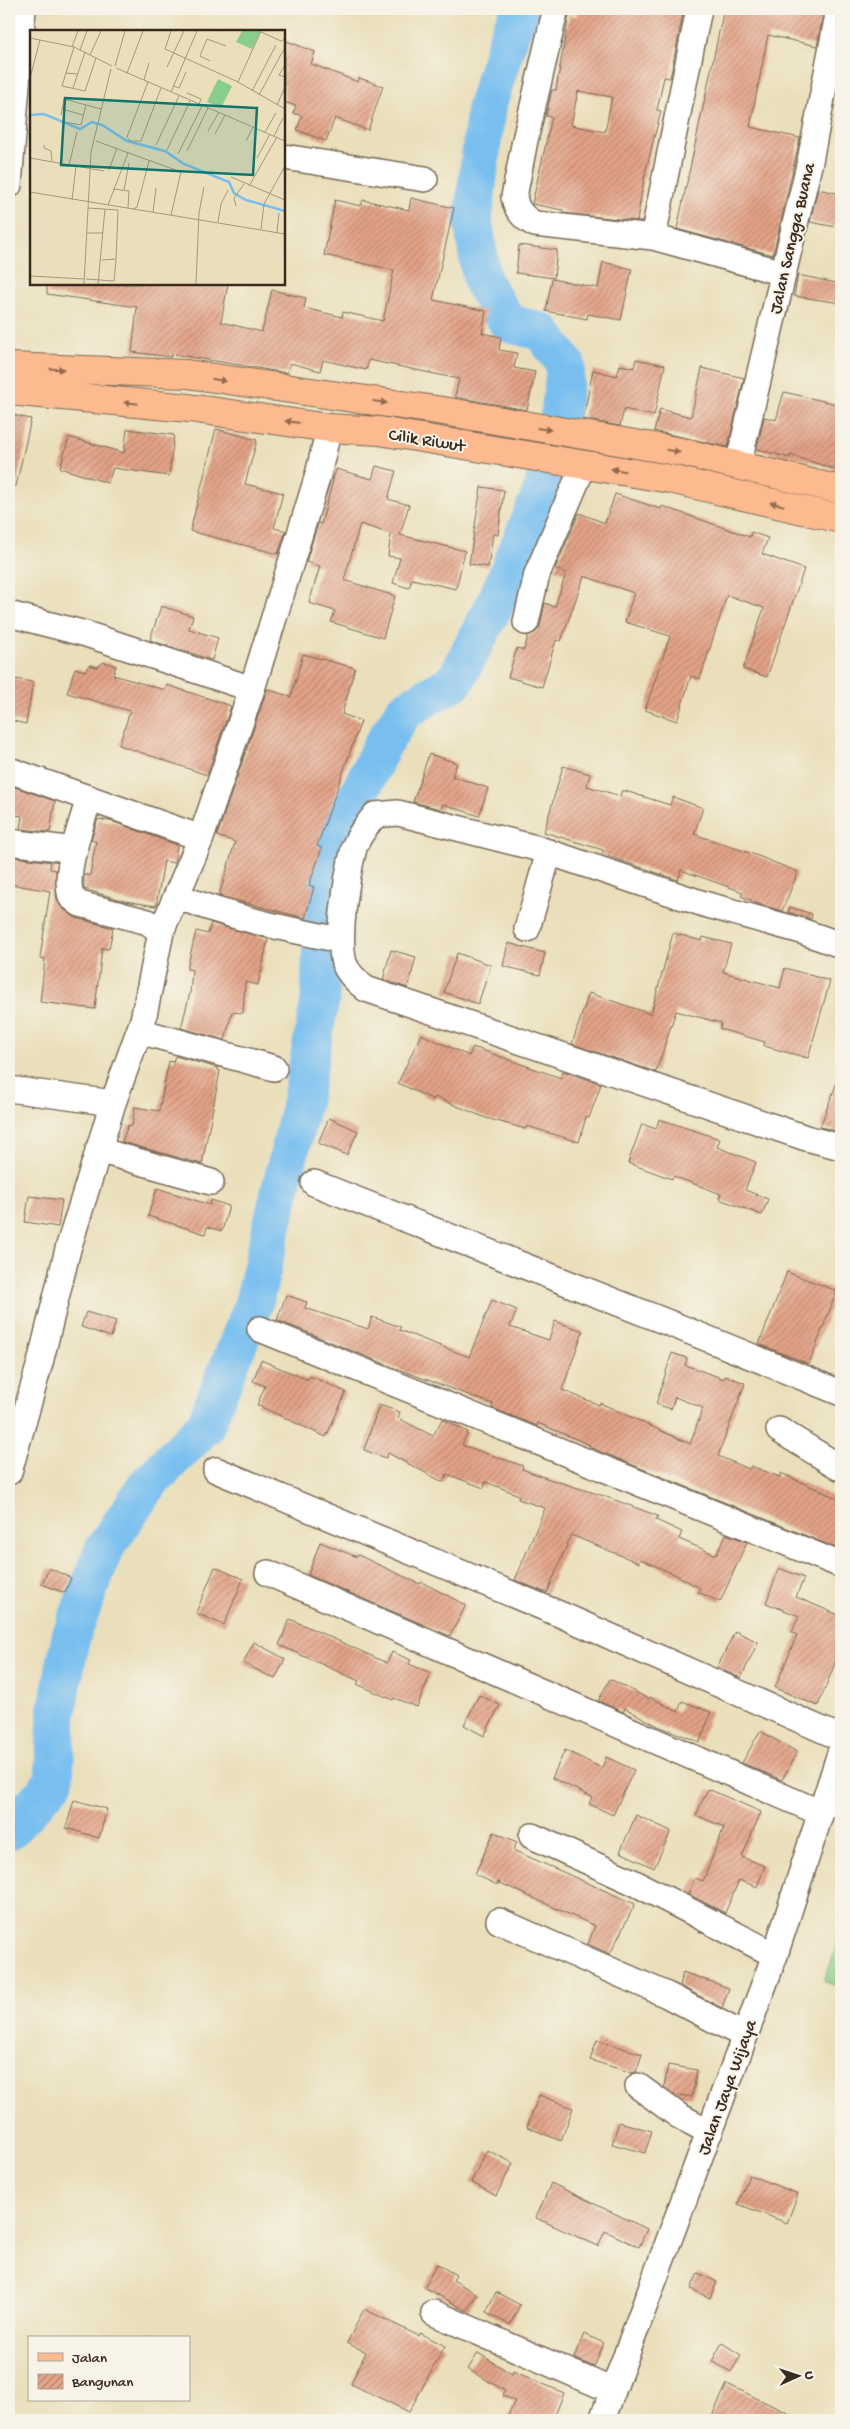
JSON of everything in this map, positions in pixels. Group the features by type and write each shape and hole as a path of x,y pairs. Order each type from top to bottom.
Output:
{"main road":[{"name":"Cilik Riwut","path":"9,367 187,374 444,411 514,425 682,452 841,490"},
{"name":"Cilik Riwut","path":"9,391 190,408 329,428 379,431 670,479 841,518"},
{"path":"442,441 444,411"},
{"path":"806,511 811,482"}],"street":[{"path":"9,185 23,106 23,9"},
{"path":"653,237 699,9"},
{"name":"Jalan Sangga Buana","path":"738,465 810,161 839,9"},
{"path":"555,12 524,140 514,197 516,206 526,219 535,224 653,237 783,273"},
{"path":"285,156 425,179"},
{"path":"9,1472 40,1363 68,1249 98,1150 139,1031 161,932 201,838 252,689 318,475 329,428"},
{"path":"526,622 537,574 578,463"},
{"path":"9,614 86,634 252,689"},
{"path":"9,770 201,838"},
{"path":"89,798 75,850 69,882 71,897 80,904 148,922 161,932"},
{"path":"841,945 798,930 704,904 549,852 398,813 375,815 363,830 354,847 335,939 344,964 354,980 366,989 806,1138 841,1147"},
{"path":"9,842 75,850"},
{"path":"527,929 549,852"},
{"path":"176,896 199,905 298,933 335,939"},
{"path":"139,1031 274,1068"},
{"path":"9,1089 113,1104"},
{"path":"98,1150 211,1182"},
{"path":"314,1183 841,1393"},
{"path":"260,1328 841,1565"},
{"path":"779,1430 841,1468"},
{"path":"216,1470 564,1616 841,1738"},
{"path":"268,1574 821,1813"},
{"name":"Jalan Jaya Wijaya","path":"602,2420 775,1955 841,1750"},
{"path":"532,1836 635,1883 775,1955"},
{"path":"500,1921 667,1995 745,2036"},
{"path":"638,2086 679,2116 710,2132"},
{"path":"434,2312 612,2391"}],"green space":[{"path":"841,1936 841,1988 824,1981"}],"building":[{"path":"578,9 684,9 670,78 664,77 657,110 661,111 645,173 637,221 563,213 563,210 532,204 552,117 546,116 552,90 556,90 569,15 577,16","holes":["578,91 612,97 605,132 571,125"]},
{"path":"724,9 824,10 817,46 768,35 750,127 800,138 773,255 677,229"},
{"path":"285,40 315,52 311,64 358,82 359,78 383,86 368,130 335,118 326,141 297,130 302,116 293,113 296,106 285,102"},
{"path":"818,189 841,194 841,228 810,222"},
{"path":"411,198 454,208 433,300 486,311 482,333 501,337 499,350 517,353 514,368 535,372 527,410 455,397 459,379 369,360 366,370 323,360 320,371 290,363 287,373 172,354 171,357 132,352 137,307 47,294 47,285 228,285 221,322 262,332 272,290 306,298 304,308 342,317 343,312 383,321 394,270 324,255 335,200 361,206 363,200 409,210"},
{"path":"519,245 557,250 554,278 516,273"},
{"path":"603,262 632,269 621,320 588,314 587,319 546,311 552,279 598,288"},
{"path":"798,275 841,284 841,303 794,296"},
{"path":"636,359 665,365 654,416 624,409 620,426 583,419 593,370 617,376 620,365 634,368"},
{"path":"702,368 744,378 728,447 654,431 660,409 691,417"},
{"path":"784,392 841,405 841,471 790,455 790,458 757,449 764,417 776,420"},
{"path":"9,414 31,419 16,486 9,485"},
{"path":"127,429 174,435 169,476 113,468 108,483 60,468 69,437 124,453"},
{"path":"216,429 257,440 245,484 283,493 274,528 286,531 278,554 190,531"},
{"path":"376,466 396,471 388,499 409,505 400,535 465,551 456,589 412,579 409,588 393,583 400,558 388,556 391,534 360,524 344,580 395,596 383,638 331,622 335,611 309,603 320,566 306,562 318,523 321,524 336,469 372,479"},
{"path":"481,487 504,490 498,535 493,534 488,567 469,564"},
{"path":"615,494 661,509 662,506 750,537 751,532 768,538 762,554 804,569 767,677 743,669 764,608 727,595 700,679 691,676 677,721 645,710 670,636 625,622 634,593 584,576 561,641 556,640 542,687 508,677 517,648 524,650 528,636 536,632 540,626 545,603 555,607 566,573 555,569 579,513 605,523"},
{"path":"161,606 193,616 189,629 218,638 212,660 150,640"},
{"path":"303,654 355,668 342,714 361,721 317,846 322,848 309,885 314,887 305,918 219,896 235,842 217,836 267,689 291,697"},
{"path":"104,662 116,666 113,675 165,690 167,685 231,706 207,775 119,745 130,711 67,693 75,668 85,671 89,665 97,667"},
{"path":"9,678 33,682 26,724 9,720"},
{"path":"429,754 457,763 452,776 488,788 479,816 443,804 441,809 413,802"},
{"path":"563,766 590,774 587,786 620,796 622,790 670,805 673,797 703,808 694,834 798,872 782,911 761,905 741,896 743,892 681,870 678,880 602,854 603,850 544,832"},
{"path":"9,785 55,801 50,832 20,829 22,816 9,814"},
{"path":"98,819 114,822 177,845 174,863 164,861 156,906 125,901 84,889 84,875 90,875 96,841 91,840"},
{"path":"9,856 51,862 50,869 56,870 57,899 62,908 76,918 113,928 109,949 102,948 95,1009 40,1002 45,959 40,958 50,891 9,884"},
{"path":"790,907 812,914 811,919 788,912"},
{"path":"211,923 268,939 258,985 245,982 243,1013 232,1012 225,1040 181,1028 190,993 192,970 187,969 196,931 208,934"},
{"path":"673,933 702,941 703,937 731,944 723,972 780,988 785,968 830,981 808,1058 764,1046 765,1042 720,1029 721,1023 676,1011 656,1072 572,1044 589,993 651,1014"},
{"path":"508,943 545,953 540,975 503,966"},
{"path":"391,950 416,957 408,988 383,980"},
{"path":"457,953 491,965 478,1004 444,992"},
{"path":"421,1034 469,1056 473,1047 561,1078 563,1071 601,1084 589,1118 586,1117 579,1142 527,1126 526,1129 486,1118 435,1097 434,1100 398,1083"},
{"path":"175,1056 218,1068 220,1071 202,1164 122,1142 128,1125 132,1126 135,1107 159,1111 169,1061 173,1062"},
{"path":"841,1074 841,1132 820,1127"},
{"path":"329,1118 358,1131 347,1155 318,1143"},
{"path":"659,1119 720,1139 717,1147 756,1162 745,1190 768,1199 762,1215 719,1199 721,1194 673,1176 672,1179 628,1163 642,1124 656,1129"},
{"path":"157,1188 210,1205 211,1200 229,1206 222,1231 207,1227 205,1234 148,1216"},
{"path":"29,1196 62,1200 58,1227 25,1222"},
{"path":"787,1272 837,1291 809,1364 759,1344"},
{"path":"286,1295 307,1302 305,1308 368,1329 372,1317 401,1327 399,1330 469,1357 492,1300 517,1310 510,1327 549,1340 555,1321 583,1331 562,1390 599,1405 600,1403 690,1444 703,1408 675,1397 671,1409 656,1404 672,1353 687,1358 685,1365 724,1379 725,1376 745,1383 718,1456 749,1469 751,1466 780,1477 781,1473 841,1500 841,1550 589,1447 590,1445 538,1423 537,1426 492,1408 493,1404 395,1368 277,1320"},
{"path":"86,1312 116,1321 111,1337 81,1327"},
{"path":"261,1360 308,1380 310,1376 346,1392 326,1437 257,1405 265,1386 253,1381"},
{"path":"379,1405 400,1412 398,1418 433,1436 442,1419 468,1432 462,1445 523,1466 522,1469 549,1479 604,1496 658,1516 656,1520 682,1532 679,1539 716,1555 726,1534 747,1542 720,1602 698,1592 700,1588 676,1575 640,1559 639,1563 571,1535 547,1593 515,1580 545,1508 518,1499 519,1495 486,1482 484,1488 447,1474 443,1482 388,1453 386,1458 364,1450"},
{"path":"320,1542 357,1557 358,1555 420,1584 421,1582 466,1605 450,1636 308,1575"},
{"path":"215,1567 243,1579 224,1625 196,1613"},
{"path":"49,1568 71,1578 65,1593 42,1584"},
{"path":"779,1568 804,1578 796,1597 841,1616 841,1648 818,1706 775,1688 797,1635 792,1632 799,1616 766,1603"},
{"path":"290,1619 387,1663 392,1652 411,1660 409,1664 431,1673 417,1707 394,1698 393,1700 357,1684 359,1681 279,1645"},
{"path":"735,1631 758,1642 741,1678 717,1668"},
{"path":"254,1642 285,1659 275,1679 243,1663"},
{"path":"610,1679 678,1712 682,1701 711,1712 700,1742 658,1726 625,1708 623,1712 598,1701"},
{"path":"479,1695 500,1705 484,1736 464,1725"},
{"path":"760,1731 797,1752 782,1780 742,1763"},
{"path":"565,1750 602,1768 606,1757 634,1770 613,1815 589,1804 592,1797 552,1778"},
{"path":"708,1789 761,1812 742,1857 765,1866 757,1887 739,1880 725,1913 688,1894 695,1878 703,1881 724,1827 696,1815"},
{"path":"74,1800 107,1809 99,1838 66,1828"},
{"path":"636,1815 671,1831 654,1868 620,1852"},
{"path":"494,1832 517,1842 513,1850 635,1904 610,1954 588,1944 595,1926 498,1882 497,1885 475,1874"},
{"path":"683,1972 729,1988 722,2008 680,1986"},
{"path":"597,2040 642,2054 636,2072 632,2073 590,2060"},
{"path":"668,2065 697,2070 692,2097 673,2094 664,2087"},
{"path":"539,2095 573,2108 561,2141 527,2127"},
{"path":"619,2122 652,2131 645,2153 612,2144"},
{"path":"487,2150 513,2163 496,2196 471,2182"},
{"path":"749,2175 798,2194 787,2223 738,2204"},
{"path":"551,2183 647,2229 639,2247 605,2231 598,2246 536,2218"},
{"path":"437,2264 456,2275 453,2280 477,2294 467,2311 424,2287"},
{"path":"698,2273 717,2282 710,2298 691,2289"},
{"path":"496,2292 520,2305 510,2325 486,2312"},
{"path":"364,2309 419,2336 420,2333 445,2346 409,2412 351,2384 366,2352 347,2343"},
{"path":"584,2334 604,2343 594,2367 574,2358"},
{"path":"722,2343 741,2355 731,2372 712,2361"},
{"path":"478,2353 512,2374 513,2371 564,2393 553,2420 506,2420 515,2401 503,2396 505,2391 468,2369"},
{"path":"727,2384 802,2420 710,2420"}],"waterway":[{"path":"9,1831 54,1782 57,1711 71,1636 104,1549 148,1484 205,1426 253,1306 301,1104 320,1000 323,895 346,821 381,747 404,711 455,681 496,602 542,492 558,428 566,365 542,332 508,323 482,281 473,220 486,109 509,35 521,9"}]}
